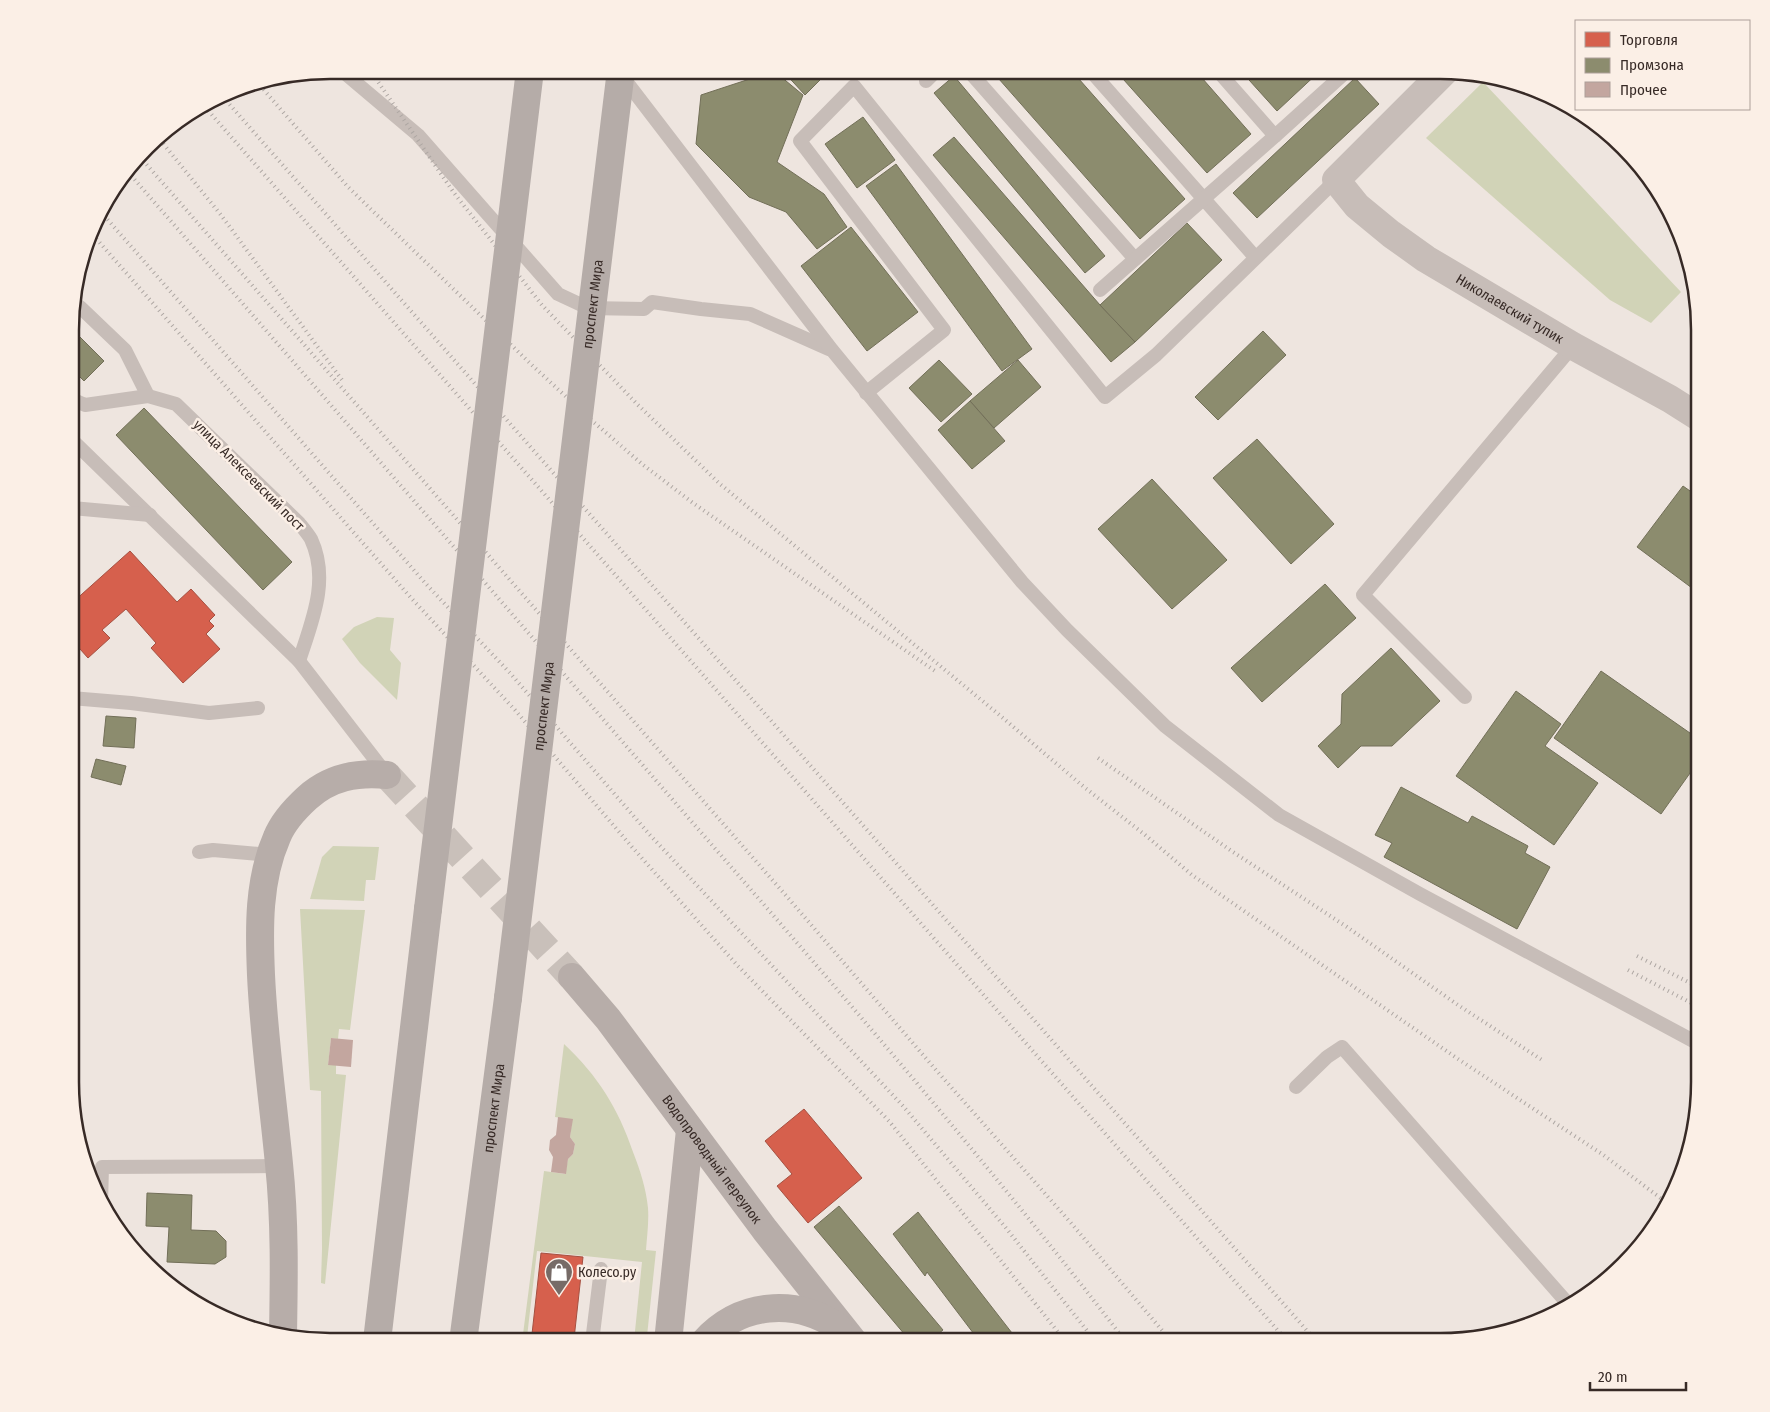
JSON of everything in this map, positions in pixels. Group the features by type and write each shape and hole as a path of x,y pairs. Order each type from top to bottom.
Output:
{"main road":[{"path":"378,1333 529,79"},
{"name":"проспект Мира","path":"464,1333 508,998 620,79"},
{"path":"283,1328 285,1250 279,1166 263,1014 259,933 263,892 270,855 277,835 286,820 298,807 323,786 334,780 355,774 387,775"},
{"name":"Водопроводный переулок","path":"572,977 620,1034 765,1230 847,1333"},
{"path":"669,1333 690,1130"},
{"path":"712,1333 742,1315 770,1308 789,1308 811,1312 829,1321 845,1333"}],"street":[{"path":"1336,180 1436,79"},
{"name":"Николаевский тупик","path":"1336,180 1357,206 1426,259 1573,346 1691,412"}],"lane":[{"path":"352,79 418,135 558,294 588,308 644,309 652,302 750,314 832,350"},
{"path":"624,79 866,393 1022,582 1067,630 1172,732 1278,815 1420,894 1691,1039"},
{"path":"976,79 1135,259"},
{"path":"1098,79 1255,258"},
{"path":"1225,79 1275,136"},
{"path":"1100,290 1338,79"},
{"path":"866,393 944,330 800,141 854,86 1105,397 1156,354 1336,180"},
{"path":"80,306 125,350 148,396"},
{"path":"1465,697 1363,595 1573,346"},
{"name":"улица Алексеевский пост","path":"79,402 85,405 148,396 176,404 299,523 310,539 318,562 320,586 312,623 299,661"},
{"path":"79,447 299,661 387,775"},
{"path":"79,509 150,515"},
{"path":"79,699 209,713 258,708"},
{"path":"199,852 213,850 270,855"},
{"path":"1296,1086 1342,1047 1565,1300"},
{"path":"101,1185 102,1167 279,1166"},
{"path":"593,1333 601,1269"}],"green space":[{"path":"1484,83 1681,292 1651,323 1610,300 1426,138"},
{"path":"377,617 394,618 390,650 401,663 397,700 360,663 342,639 354,627"},
{"path":"333,846 379,847 375,880 366,880 364,901 310,899 322,857"},
{"path":"300,909 365,910 350,1030 339,1029 338,1039 331,1038 328,1065 336,1065 336,1074 346,1075 325,1284 321,1283 321,1091 310,1090"},
{"path":"564,1044 587,1068 614,1107 627,1136 644,1186 648,1213 646,1250 656,1251 647,1333 635,1333 642,1262 537,1251 527,1333 523,1333 544,1171 565,1174 568,1159 573,1154 575,1144 570,1137 572,1120 555,1117"}],"building: Торговля":[{"path":"130,551 177,602 191,589 215,615 209,621 214,626 206,634 220,649 183,683 151,648 156,643 126,609 102,630 110,638 88,658 79,648 79,597"},
{"path":"804,1109 862,1178 808,1223 777,1186 792,1174 765,1141"},
{"path":"541,1253 583,1257 575,1333 532,1333"}],"building: Промзона":[{"path":"750,79 784,79 803,95 777,162 824,194 847,227 817,249 786,212 749,197 696,144 701,95"},
{"path":"790,79 821,79 805,95"},
{"path":"950,79 957,79 1105,256 1085,273 934,93"},
{"path":"999,79 1079,79 1185,199 1140,239"},
{"path":"1123,79 1203,79 1251,134 1207,173"},
{"path":"1248,79 1311,79 1277,111"},
{"path":"1354,79 1379,104 1257,218 1233,193"},
{"path":"863,117 895,160 857,188 825,144"},
{"path":"954,137 1100,305 1135,342 1111,362 933,155"},
{"path":"896,164 1032,349 1002,371 866,186"},
{"path":"1187,223 1222,260 1135,342 1100,305"},
{"path":"851,227 918,312 867,351 801,266"},
{"path":"1263,331 1286,355 1218,420 1195,397"},
{"path":"79,336 104,361 84,381 79,376"},
{"path":"939,360 972,394 941,422 909,388"},
{"path":"1018,360 1041,387 994,428 970,401"},
{"path":"970,401 1005,441 972,469 938,430"},
{"path":"144,408 292,562 263,590 116,435"},
{"path":"1257,439 1334,524 1291,564 1213,478"},
{"path":"1152,479 1227,560 1172,609 1098,529"},
{"path":"1683,486 1691,492 1691,587 1637,547"},
{"path":"1325,584 1356,618 1262,702 1231,668"},
{"path":"1391,648 1440,701 1392,746 1361,746 1338,768 1318,746 1341,724 1342,694"},
{"path":"1601,671 1691,734 1691,772 1661,814 1554,738"},
{"path":"1516,691 1561,724 1545,746 1598,783 1554,845 1456,776"},
{"path":"106,716 136,718 134,748 103,746"},
{"path":"96,759 126,766 121,785 91,777"},
{"path":"1401,787 1468,823 1472,816 1528,846 1525,853 1550,867 1517,929 1384,857 1392,843 1375,835"},
{"path":"147,1193 192,1195 191,1230 216,1231 226,1241 226,1257 215,1264 167,1262 169,1227 146,1226"},
{"path":"839,1206 943,1330 939,1333 903,1333 814,1227"},
{"path":"918,1212 1012,1333 973,1333 927,1272 925,1276 893,1234"}],"building: Прочее":[{"path":"331,1038 353,1040 351,1067 328,1065"},
{"path":"558,1117 573,1119 570,1137 575,1144 573,1154 568,1159 566,1174 551,1172 553,1157 549,1150 550,1140 556,1135"}],"tunnel":[{"path":"387,775 572,977"}],"railway":[{"path":"376,79 454,193 542,305 638,405 720,484 1192,875 1461,1061 1602,1154 1662,1199"},
{"path":"262,88 348,187 534,367 642,464 693,503 935,671"},
{"path":"227,101 1309,1333"},
{"path":"208,110 1280,1333"},
{"path":"162,143 221,215 342,380"},
{"path":"144,161 789,899 1164,1333"},
{"path":"132,176 854,1009 1019,1207 1119,1333"},
{"path":"106,217 426,584 510,673 650,835 903,1106 1006,1228 1089,1333"},
{"path":"96,239 412,599 515,710 632,847 737,965 889,1121 1059,1333"},
{"path":"1098,758 1233,852 1542,1060"},
{"path":"1637,956 1691,983"},
{"path":"1628,970 1691,1003"}],"place":[{"name":"Колесо.ру","path":"559,1296"}]}
